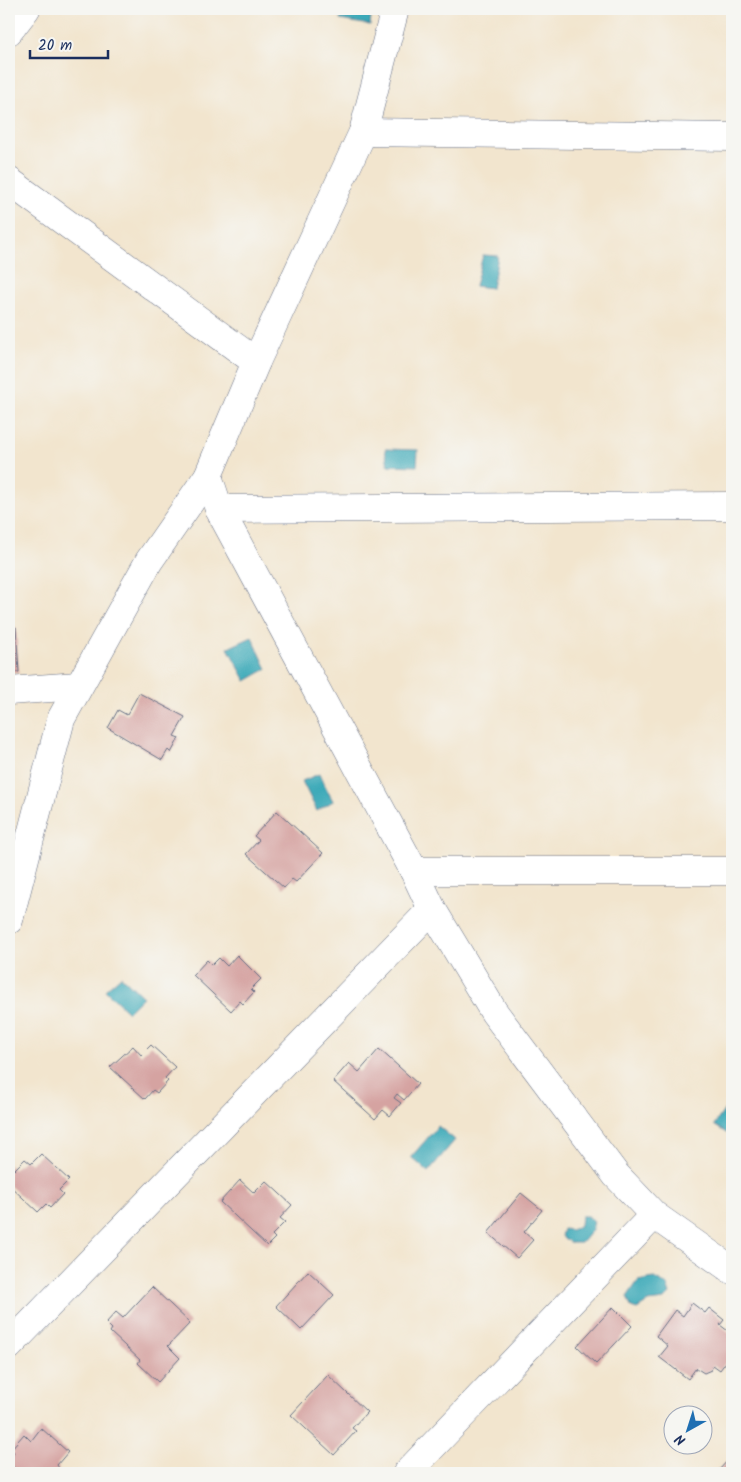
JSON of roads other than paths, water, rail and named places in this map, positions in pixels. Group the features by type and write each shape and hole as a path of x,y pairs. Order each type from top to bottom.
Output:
{"street":[{"path":"9,31 26,9"},
{"path":"9,920 53,742 61,719 149,561 208,476 256,362 363,132 395,9"},
{"path":"363,132 732,137"},
{"path":"9,181 256,362"},
{"path":"208,476 219,509 414,871 432,909 494,1012 616,1175 654,1215 732,1270"},
{"path":"219,509 732,506"},
{"path":"9,691 78,686"},
{"path":"414,871 732,871"},
{"path":"9,1346 432,909"},
{"path":"407,1473 654,1215"}],"water":[{"path":"342,9 372,9 370,25 340,20"},
{"path":"483,255 498,256 492,288 475,286"},
{"path":"385,449 418,450 417,466 388,465"},
{"path":"252,637 267,669 246,681 228,648"},
{"path":"319,774 333,801 317,811 302,781"},
{"path":"121,976 143,997 128,1012 105,990"},
{"path":"732,1099 732,1134 731,1136 714,1125"},
{"path":"438,1126 455,1140 428,1172 411,1157"},
{"path":"581,1216 587,1216 594,1221 592,1230 581,1243 571,1243 561,1236 563,1229 571,1230 580,1225"},
{"path":"654,1278 667,1285 670,1294 664,1300 648,1302 637,1309 631,1307 627,1297 638,1281"}]}
